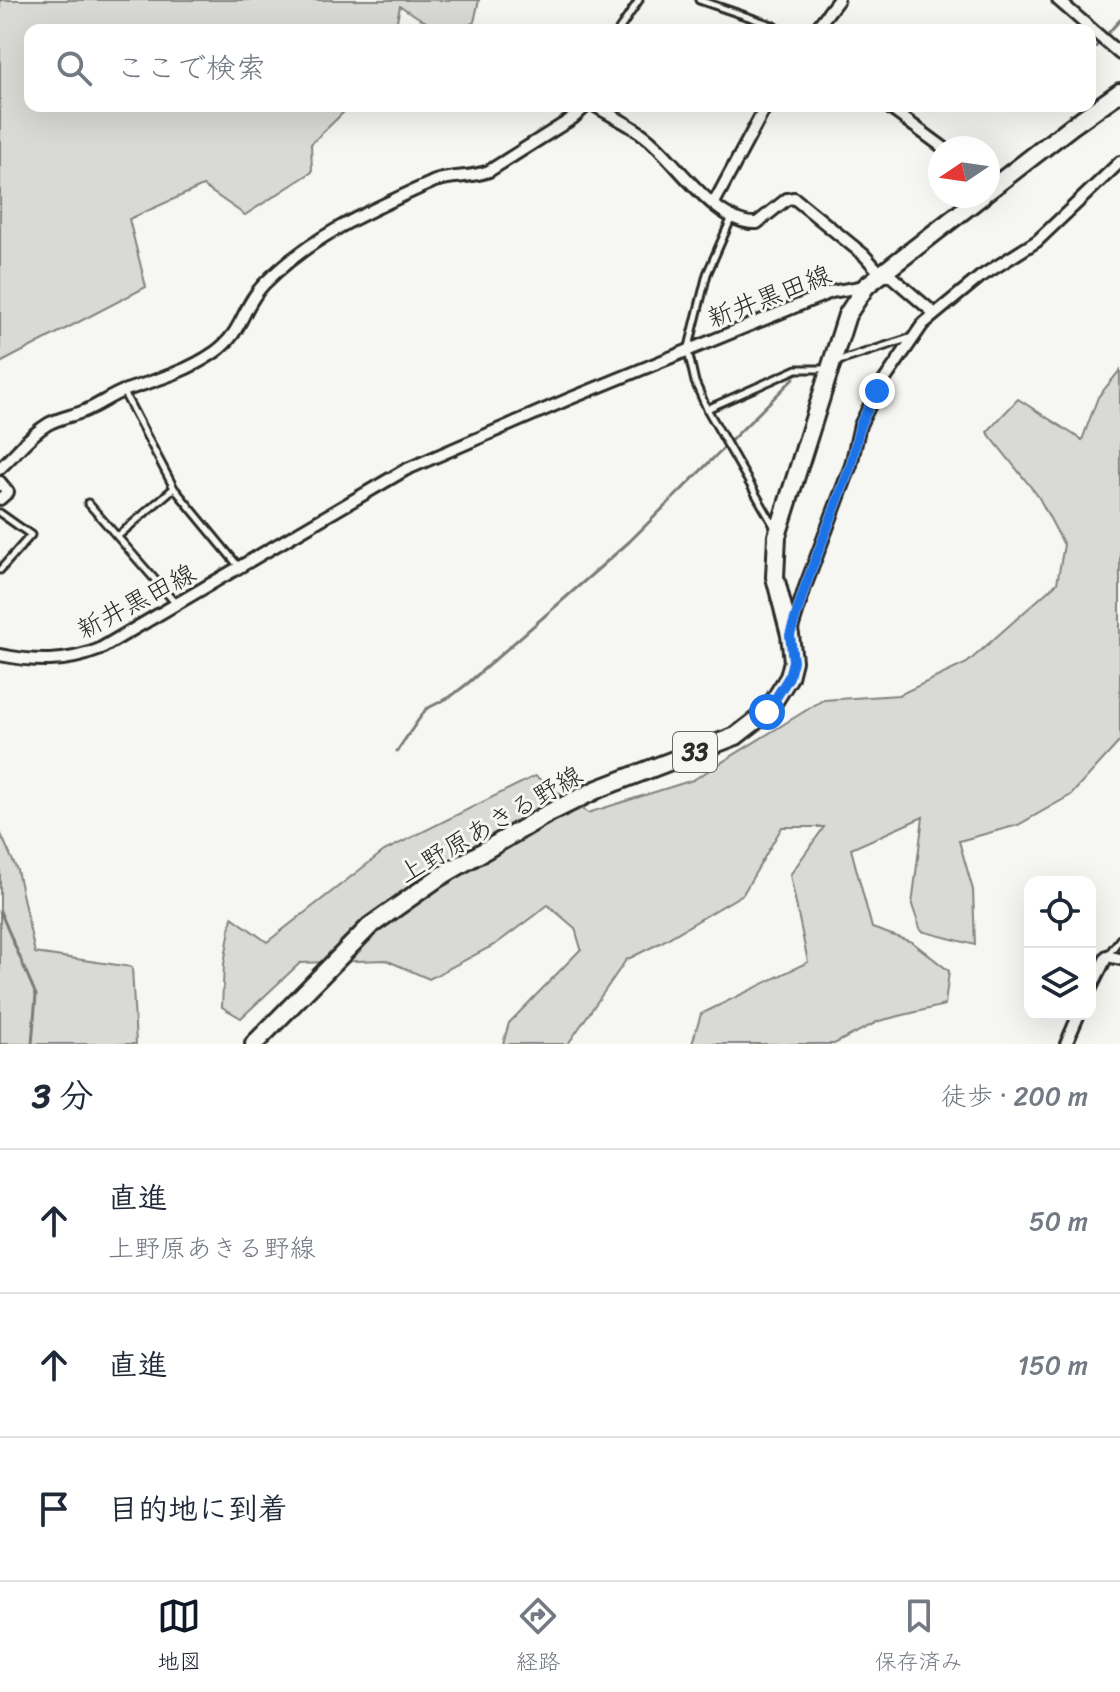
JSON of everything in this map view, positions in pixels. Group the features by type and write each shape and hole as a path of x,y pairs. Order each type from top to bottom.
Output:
{"main road":[{"path":"1096,109 1120,92"},
{"path":"1000,182 1092,112"},
{"name":"上野原あきる野線","path":"254,1044 370,926 438,878 547,814 598,789 736,736 767,712 789,677 793,661 790,635 775,577 774,556 778,533 847,315 866,286 967,208"}],"street":[{"path":"820,24 838,0"},
{"path":"1058,0 1085,24"},
{"path":"1096,34 1120,54"},
{"path":"0,468 19,451 29,436 46,425 89,409 123,391 163,379 215,351 239,329 254,295 284,265 316,241 349,221 435,181 489,171 580,112"},
{"path":"605,112 654,143 694,187 746,223 757,223 787,199 794,198 935,314"},
{"path":"714,203 763,112"},
{"path":"895,112 928,136"},
{"path":"790,635 851,465 860,425 877,391 923,324 980,277 1037,241 1120,162"},
{"name":"新井黒田線","path":"0,655 46,661 87,655 120,640 405,470 831,292 866,286"},
{"path":"0,482 8,492 0,499"},
{"path":"1096,978 1107,956 1120,959"},
{"path":"1066,1044 1076,1020"}],"lane":[{"path":"623,24 639,0"},
{"path":"699,0 709,6 769,24"},
{"path":"732,216 707,274 688,351 695,382 707,409 778,533"},
{"path":"707,409 797,369 829,366 915,337"},
{"path":"123,391 174,488 240,569"},
{"path":"118,536 174,488"},
{"path":"88,503 177,606"},
{"path":"0,513 31,535 0,570"},
{"path":"1107,956 1120,939"}],"shaded area":[{"path":"0,0 479,0 474,22 470,24 429,24 400,6 396,24 24,24 24,112 344,112 311,144 312,172 245,215 203,186 129,219 146,287 0,363"},
{"path":"1120,370 1120,741 1071,795 1018,825 959,841 973,890 975,945 921,931 912,905 923,817 851,849 872,928 912,942 949,971 945,1005 879,1021 834,1044 692,1044 701,1014 808,962 790,875 824,827 782,827 743,894 626,960 568,1044 503,1044 509,1023 581,949 575,928 548,905 496,944 429,979 386,960 300,963 241,1018 222,1007 224,964 232,917 267,942 384,851 535,776 588,813 693,780 823,700 899,695 967,663 1057,583 1064,545 1038,496 987,432 1018,399 1082,440 1098,397"},
{"path":"0,832 17,870 35,953 132,967 136,1044 0,1044"}],"waterway":[{"path":"1096,46 1120,20"},
{"path":"397,751 426,709 467,684 629,542 794,378"},
{"path":"0,911 36,995 32,1044"}],"route":[{"path":"767,712 789,677 793,661 790,635 851,465 860,425 877,391"}]}
